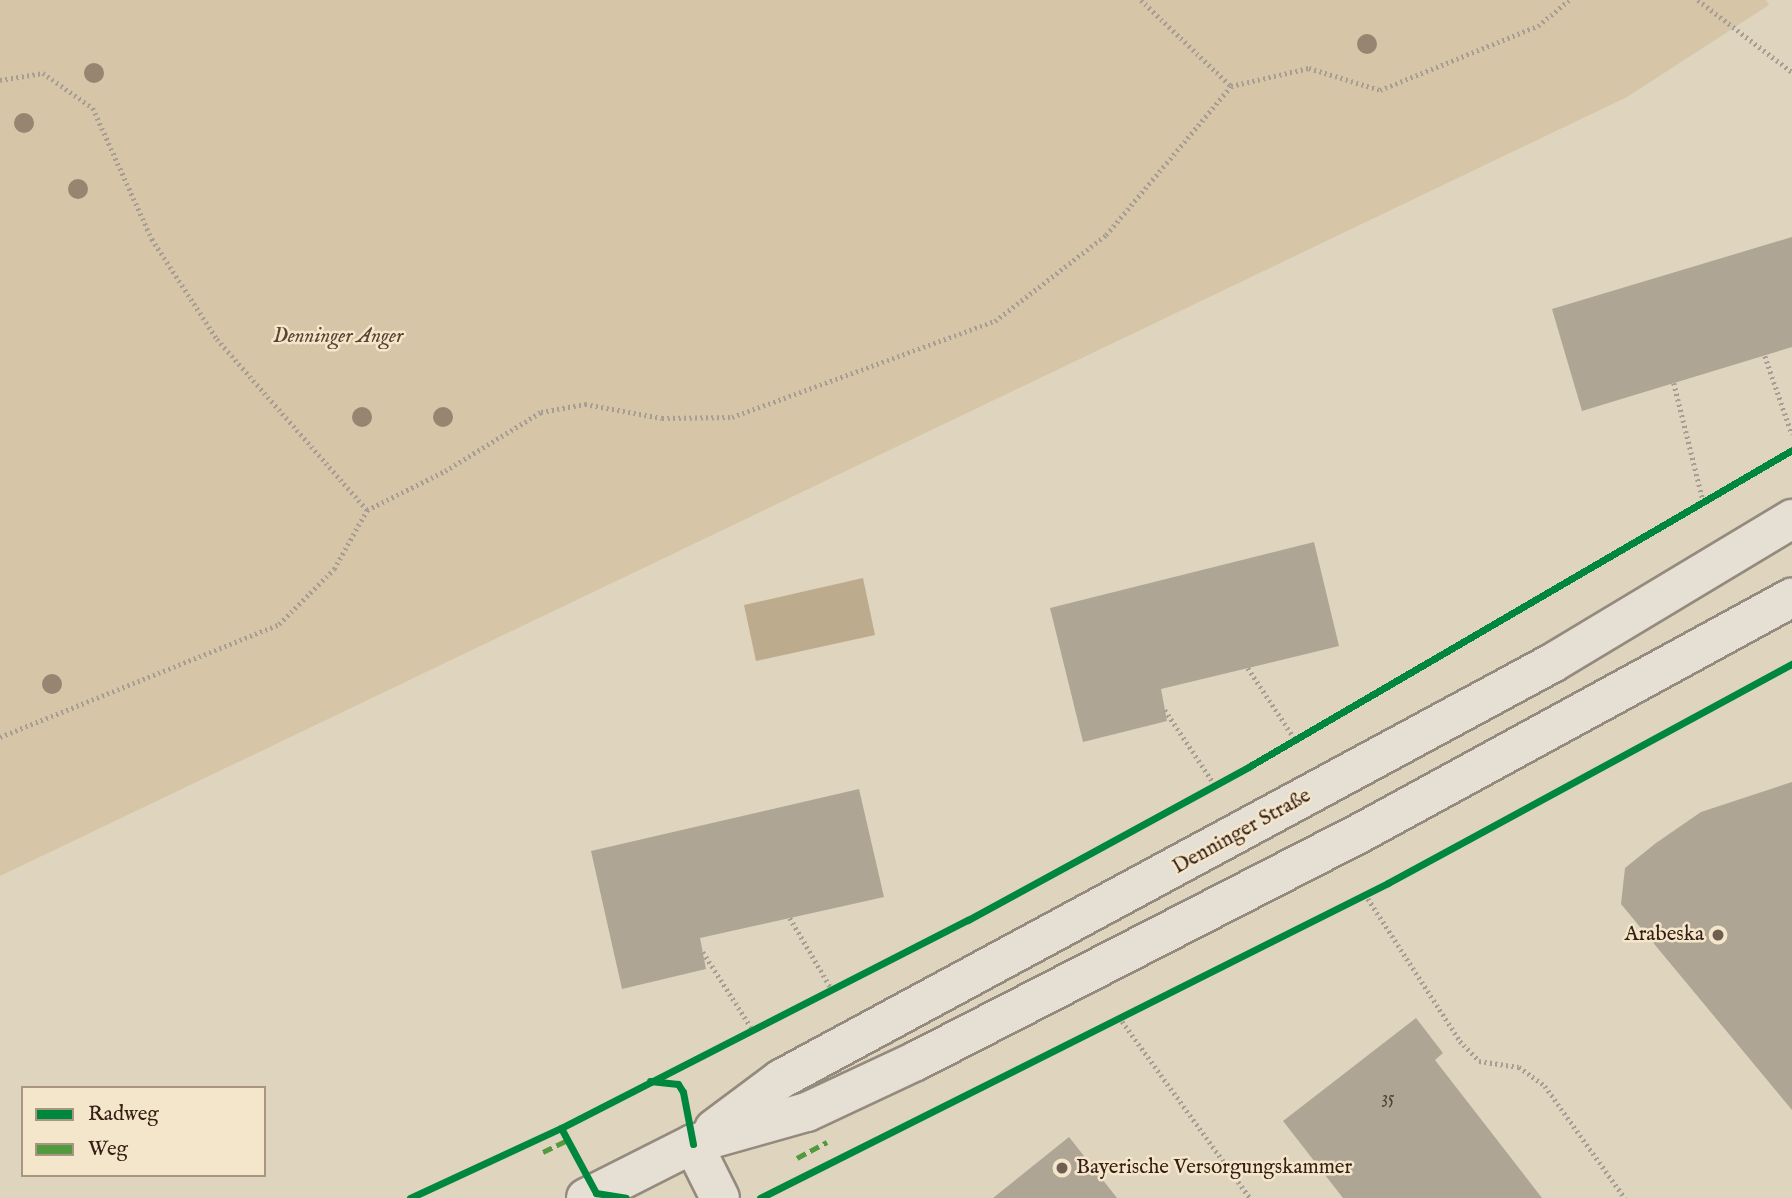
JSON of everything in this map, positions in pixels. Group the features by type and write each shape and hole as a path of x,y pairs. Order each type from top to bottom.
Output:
{"street":[{"name":"Denninger Straße","path":"586,1198 693,1144 781,1079 1553,662 1792,519"},
{"name":"Denninger Straße","path":"693,1144 807,1112 916,1061 1362,832 1792,598"},
{"path":"693,1144 720,1198"}],"path":[{"path":"1141,0 1231,86"},
{"path":"0,737 279,624 334,569 367,510 445,471 541,412 585,404 662,418 732,416 995,321 1106,235 1231,86 1309,68 1380,90 1538,26 1569,0"},
{"path":"1698,0 1792,72"},
{"path":"0,80 43,73 93,108 152,239 217,339 367,510"},
{"path":"1765,356 1792,434"},
{"path":"1674,383 1703,500"},
{"path":"1248,668 1296,739"},
{"path":"1165,710 1215,785"},
{"path":"1365,894 1460,1041 1479,1061 1519,1067 1545,1086 1625,1198"},
{"path":"790,918 831,988"},
{"path":"703,951 751,1027"},
{"path":"1119,1017 1250,1198"}],"green space":[{"name":"Denninger Anger","path":"0,0 1766,0 1769,5 1627,97 0,876"}],"shaded area":[{"path":"863,578 875,635 756,661 744,605"}],"building":[{"path":"1792,237 1792,347 1582,411 1552,309"},
{"path":"1314,542 1339,646 1161,689 1167,721 1083,742 1050,608"},
{"name":"Arabeska","path":"1792,782 1792,1110 1621,904 1625,868 1656,843 1701,812"},
{"path":"859,789 884,897 700,938 706,969 622,989 591,851"},
{"path":"1416,1018 1443,1053 1435,1060 1542,1198 1343,1198 1283,1121"},
{"name":"Bayerische Versorgungskammer","path":"1069,1137 1117,1198 993,1198"}],"marked path":[{"path":"543,1152 568,1140"},
{"path":"797,1158 827,1142"}],"cycle path":[{"path":"410,1198 561,1128 968,920 1250,766 1792,450"},
{"path":"760,1198 1388,883 1792,664"},
{"path":"650,1081 678,1084 683,1092 693,1144"},
{"path":"561,1128 596,1193 626,1198"}],"place":[{"name":"Arabeska","path":"1718,935"},
{"name":"Bayerische Versorgungskammer","path":"1062,1168"}]}
